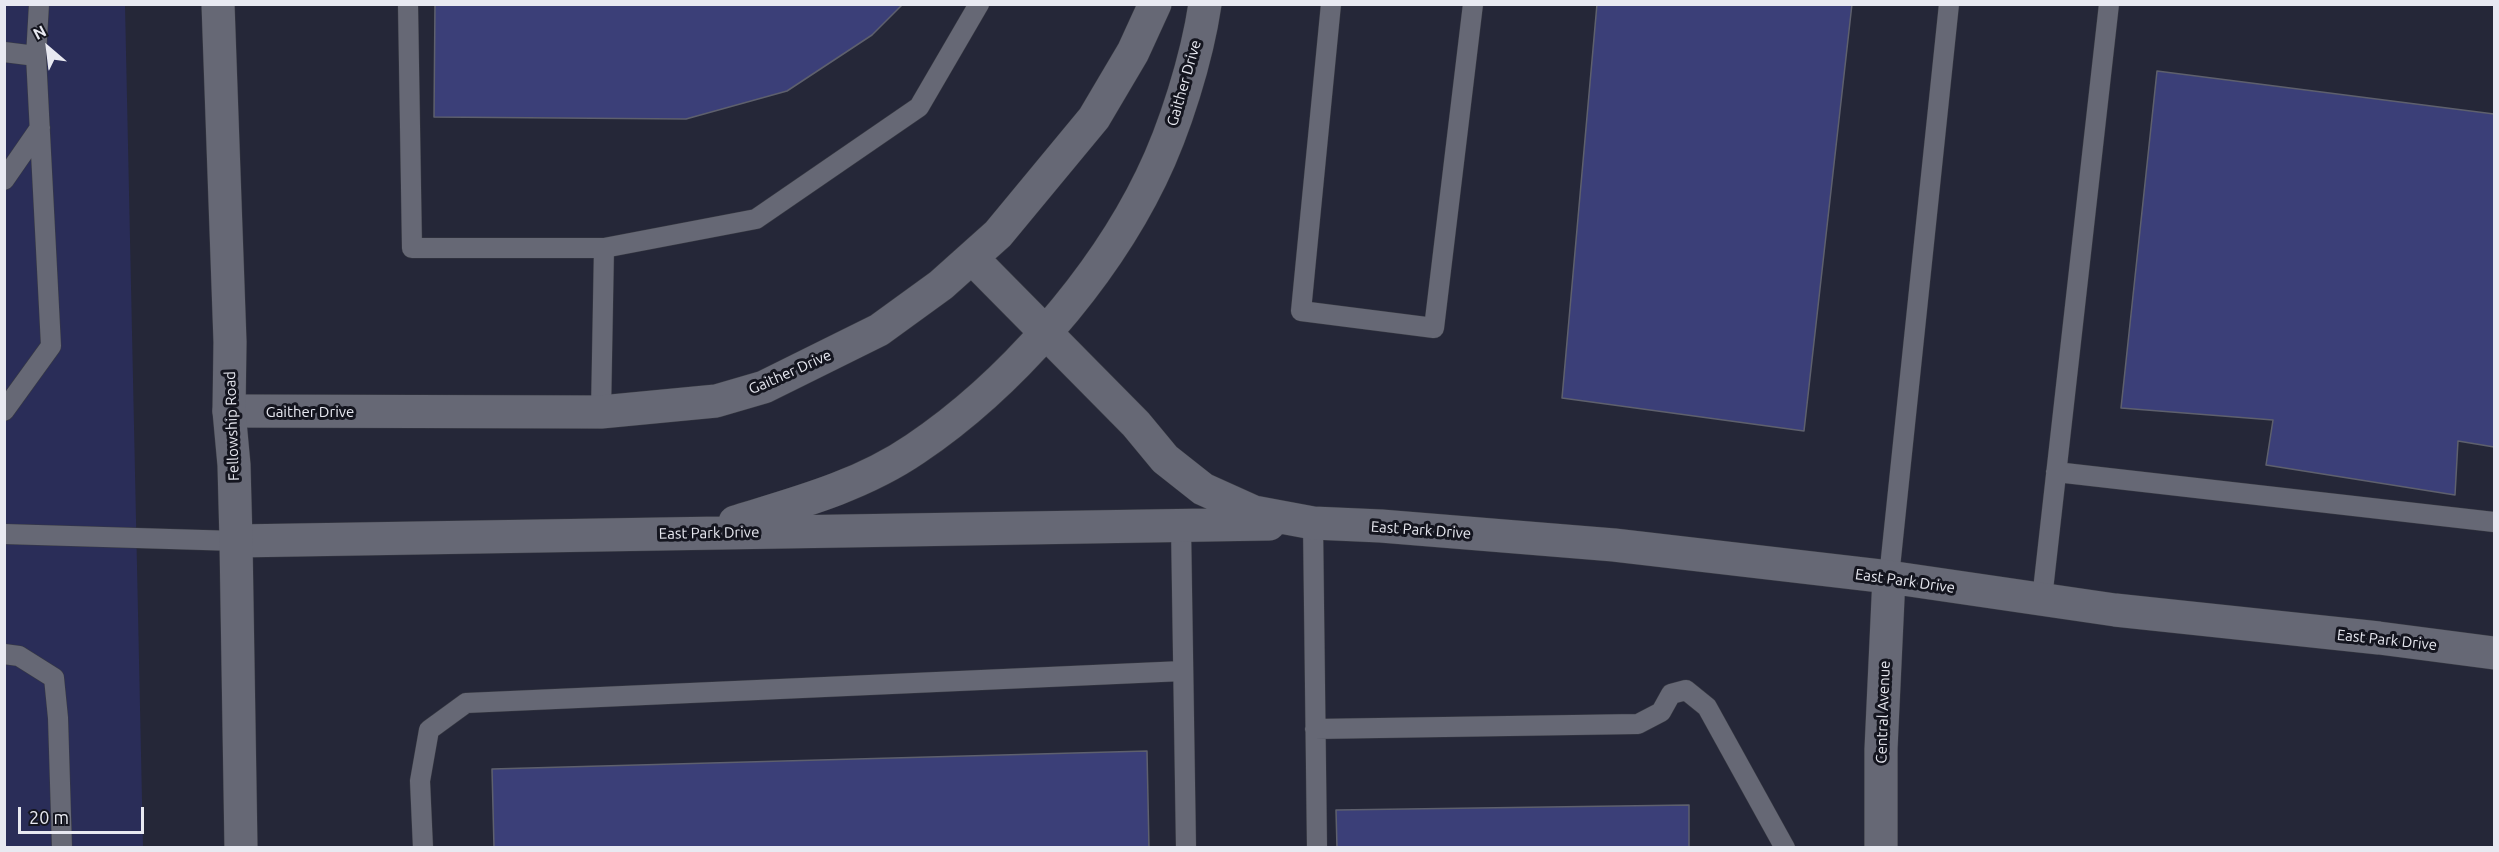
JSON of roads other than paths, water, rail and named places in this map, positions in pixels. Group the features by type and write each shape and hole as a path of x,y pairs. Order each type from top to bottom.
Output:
{"street":[{"name":"Fellowship Road","path":"218,4 230,342 229,411 234,465 241,848"},
{"name":"Gaither Drive","path":"229,411 601,412 716,401 764,387 879,330 941,285 998,234 1094,118 1133,52 1155,4"},
{"name":"Gaither Drive","path":"702,533 842,489 915,450 978,401 1046,333 1105,255 1151,177 1182,94 1204,4"},
{"name":"East Park Drive","path":"972,258 1136,424 1165,459 1203,489 1254,512 1313,523"},
{"name":"East Park Drive","path":"236,541 1313,523 1381,526 1614,545 1889,577 1944,587 2115,610 2379,638 2494,653"},
{"name":"Central Avenue","path":"1881,848 1881,749 1889,577"}],"lane":[{"path":"4,411 51,346 36,56 39,4"},
{"path":"408,4 412,248 604,248 756,219 919,107 980,4"},
{"path":"1331,4 1301,311 1434,328 1473,4"},
{"path":"1889,577 1949,4"},
{"path":"2042,599 2109,4"},
{"path":"4,52 36,56"},
{"path":"4,180 40,128"},
{"path":"601,412 604,248"},
{"path":"2056,472 2494,522"},
{"path":"1313,523 1317,848"},
{"path":"1181,525 1186,848"},
{"path":"4,534 236,541"},
{"path":"4,654 19,656 54,678 58,718 62,848"},
{"path":"423,848 420,781 429,730 466,703 1183,671"},
{"path":"1316,729 1638,724 1661,711 1671,694 1686,690 1707,707 1785,848"}]}
